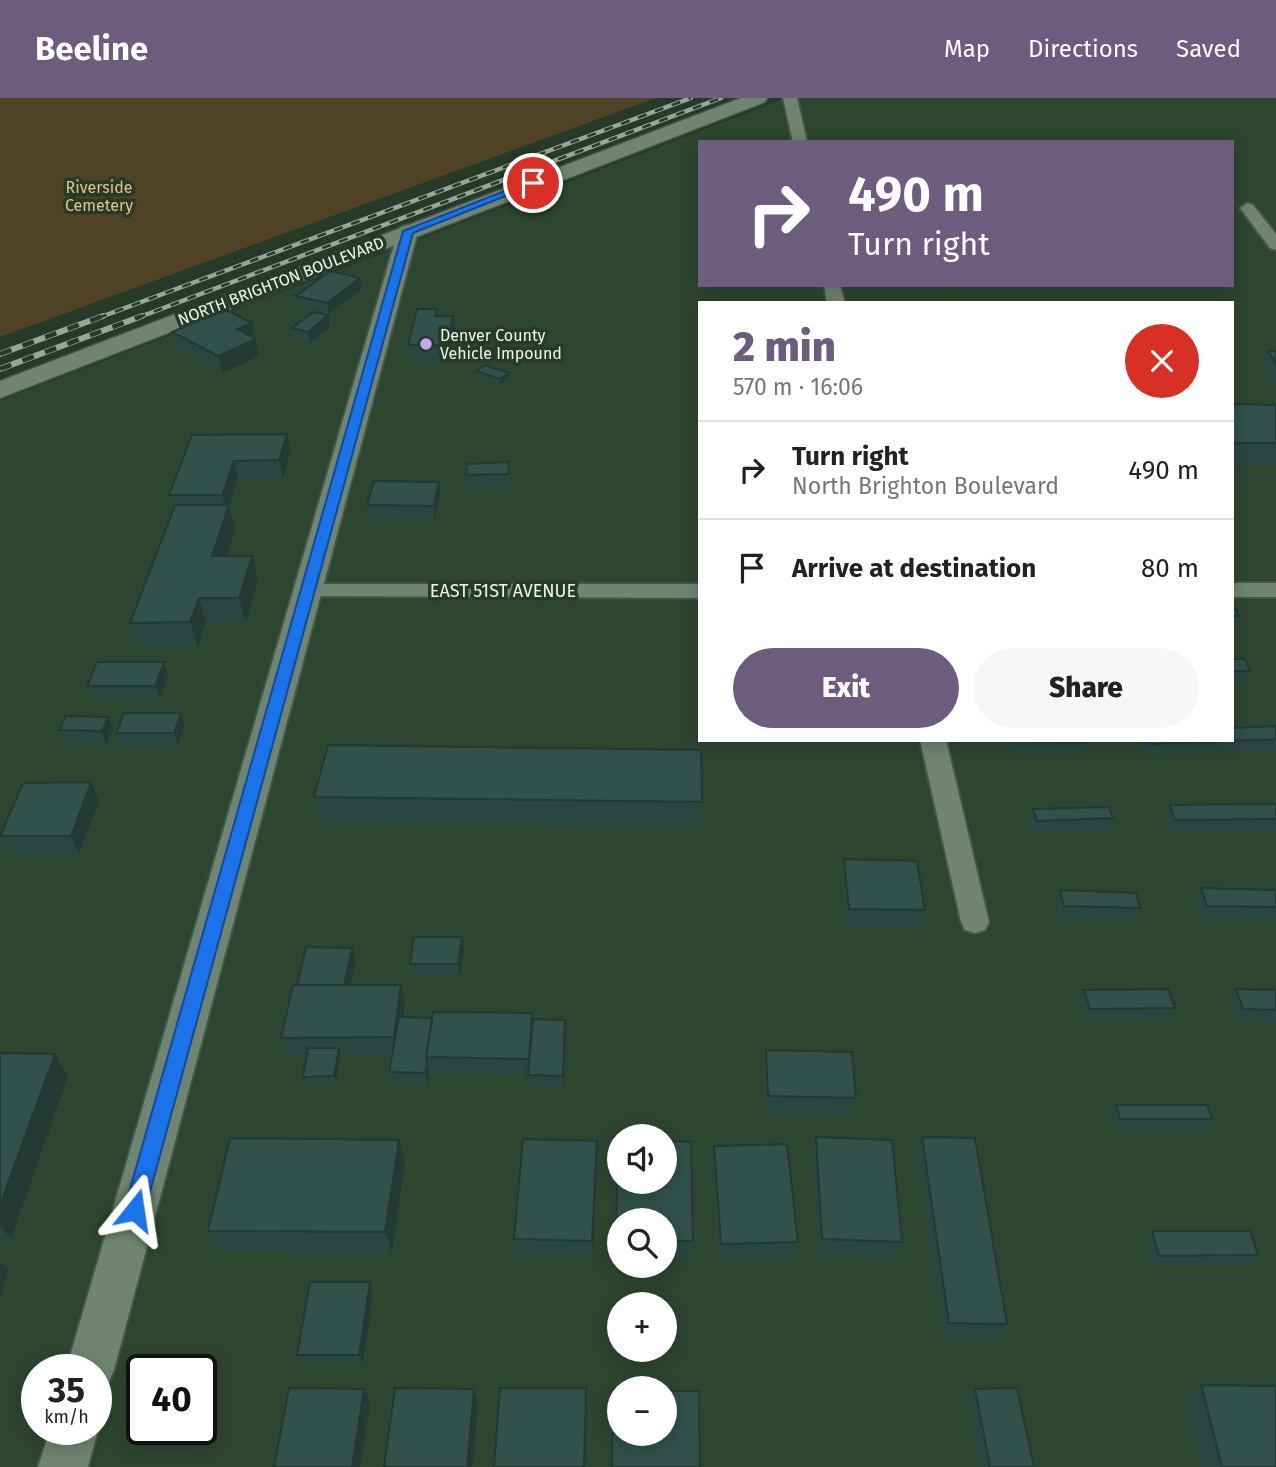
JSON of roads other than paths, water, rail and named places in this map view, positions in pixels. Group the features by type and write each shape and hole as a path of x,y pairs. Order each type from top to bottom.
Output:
{"main road":[{"name":"NORTH BRIGHTON BOULEVARD","path":"0,390 758,98"}],"street":[{"path":"790,98 800,140"},
{"path":"1248,208 1276,245"},
{"path":"94,1354 408,231"},
{"path":"1234,590 1276,590"},
{"name":"EAST 51ST AVENUE","path":"306,591 698,591"},
{"path":"933,742 975,922"},
{"path":"63,1467 70,1445"}],"railway":[{"path":"98,318 691,98"},
{"path":"137,318 721,98"},
{"path":"0,354 103,316"},
{"path":"0,369 142,316"}],"place":[{"name":"Denver County Vehicle Impound","path":"426,344"}],"park label":[{"name":"Riverside Cemetery","path":"99,196"}]}
